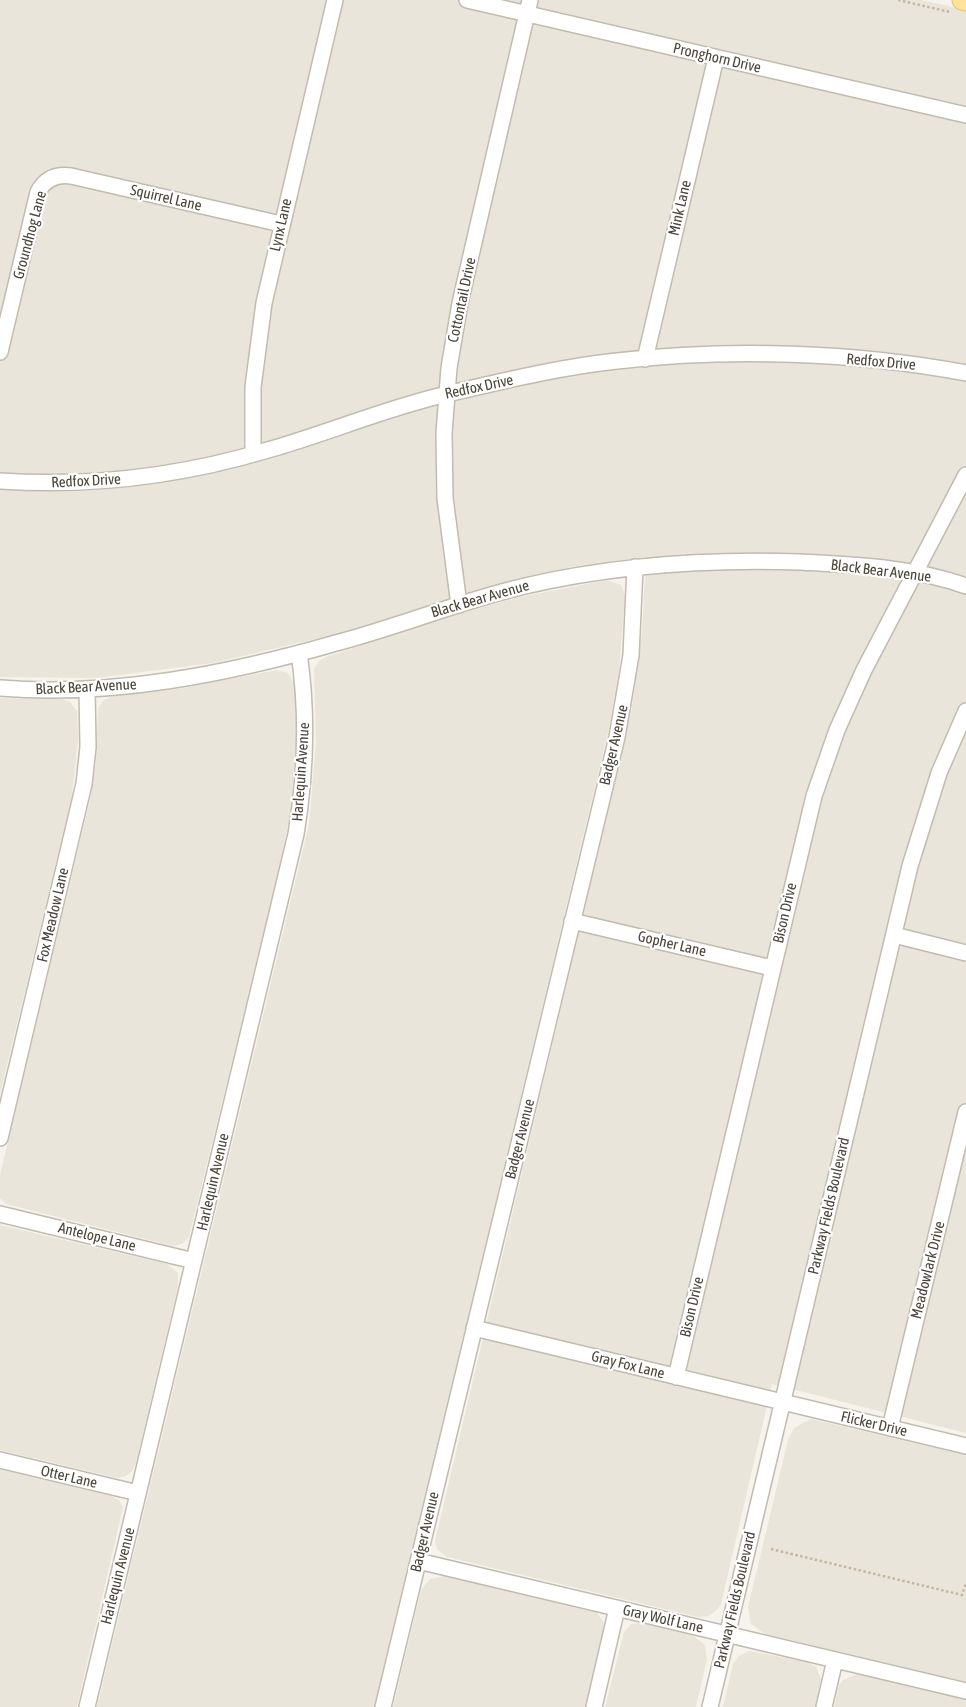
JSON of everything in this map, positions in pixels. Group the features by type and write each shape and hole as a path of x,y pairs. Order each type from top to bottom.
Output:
{"street":[{"name":"Lynx Lane","path":"253,454 252,405 259,336 270,269 335,0"},
{"name":"Pronghorn Drive","path":"467,0 529,7 716,58 966,116"},
{"name":"Cottontail Drive","path":"459,605 445,498 446,394 460,303 529,7"},
{"name":"Mink Lane","path":"645,358 716,58"},
{"name":"Squirrel Lane","path":"50,178 64,175 71,176 281,224"},
{"name":"Groundhog Lane","path":"0,352 38,192 50,178"},
{"name":"Redfox Drive","path":"0,481 55,484 126,479 253,454 369,416 446,394 558,370 645,358 737,355 830,358 917,365 966,373"},
{"name":"Bison Drive","path":"676,1377 804,832 825,761 850,700 913,573 966,475"},
{"name":"Black Bear Avenue","path":"0,688 87,689 174,679 299,653 526,586 635,567 720,561 774,561 862,566 913,573 966,586"},
{"name":"Badger Avenue","path":"383,1707 622,710 634,626 635,567"},
{"name":"Harlequin Avenue","path":"87,1707 296,834 305,758 305,707 299,653"},
{"name":"Fox Meadow Lane","path":"0,1138 84,784 88,746 87,689"},
{"name":"Parkway Fields Boulevard","path":"710,1707 910,866 926,811 966,711"},
{"name":"Gopher Lane","path":"572,921 772,968"},
{"path":"894,936 966,953"},
{"name":"Meadowlark Drive","path":"890,1428 966,1112"},
{"name":"Antelope Lane","path":"0,1214 194,1261"},
{"name":"Gray Fox Lane","path":"474,1328 783,1402"},
{"name":"Flicker Drive","path":"783,1402 966,1446"},
{"name":"Otter Lane","path":"0,1460 138,1493"},
{"name":"Gray Wolf Lane","path":"418,1561 966,1691"},
{"path":"594,1707 618,1608"},
{"path":"824,1707 835,1660"}],"path":[{"path":"898,0 961,5"},
{"path":"771,1549 962,1594 966,1583"}],"shaded area":[{"path":"0,0 921,0 966,10 966,1433 772,1384 721,1604 709,1616 698,1617 447,1557 437,1549 435,1541 632,707 642,633 646,557 581,565 518,578 337,634 213,663 96,678 0,677"},
{"path":"607,580 621,585 625,595 619,670 609,728 375,1707 97,1707 309,824 316,742 314,668 319,661 326,657 449,617 515,598"},
{"path":"277,670 288,673 295,685 296,742 291,809 279,869 189,1237 182,1244 173,1246 6,1204 0,1198 0,1175 90,800 96,762 98,708 104,700 113,696 178,689"},
{"path":"0,698 62,699 70,702 77,711 78,740 72,796 0,1094"},
{"path":"0,1225 167,1264 178,1273 178,1286 136,1463 132,1471 126,1476 117,1478 0,1450"},
{"path":"811,1419 966,1455 966,1682 765,1634 751,1624 748,1607 788,1440 794,1428"},
{"path":"0,1469 111,1496 119,1500 123,1507 77,1707 0,1707"},
{"path":"446,1576 597,1613 603,1621 604,1629 586,1707 393,1707 421,1590 430,1579"},
{"path":"640,1623 693,1635 705,1645 707,1659 696,1707 605,1707 624,1632 631,1624"},
{"path":"749,1651 807,1662 816,1667 821,1679 815,1707 723,1707 733,1664 739,1656"},
{"path":"857,1674 966,1700 966,1707 834,1707 839,1685 843,1680"}]}
